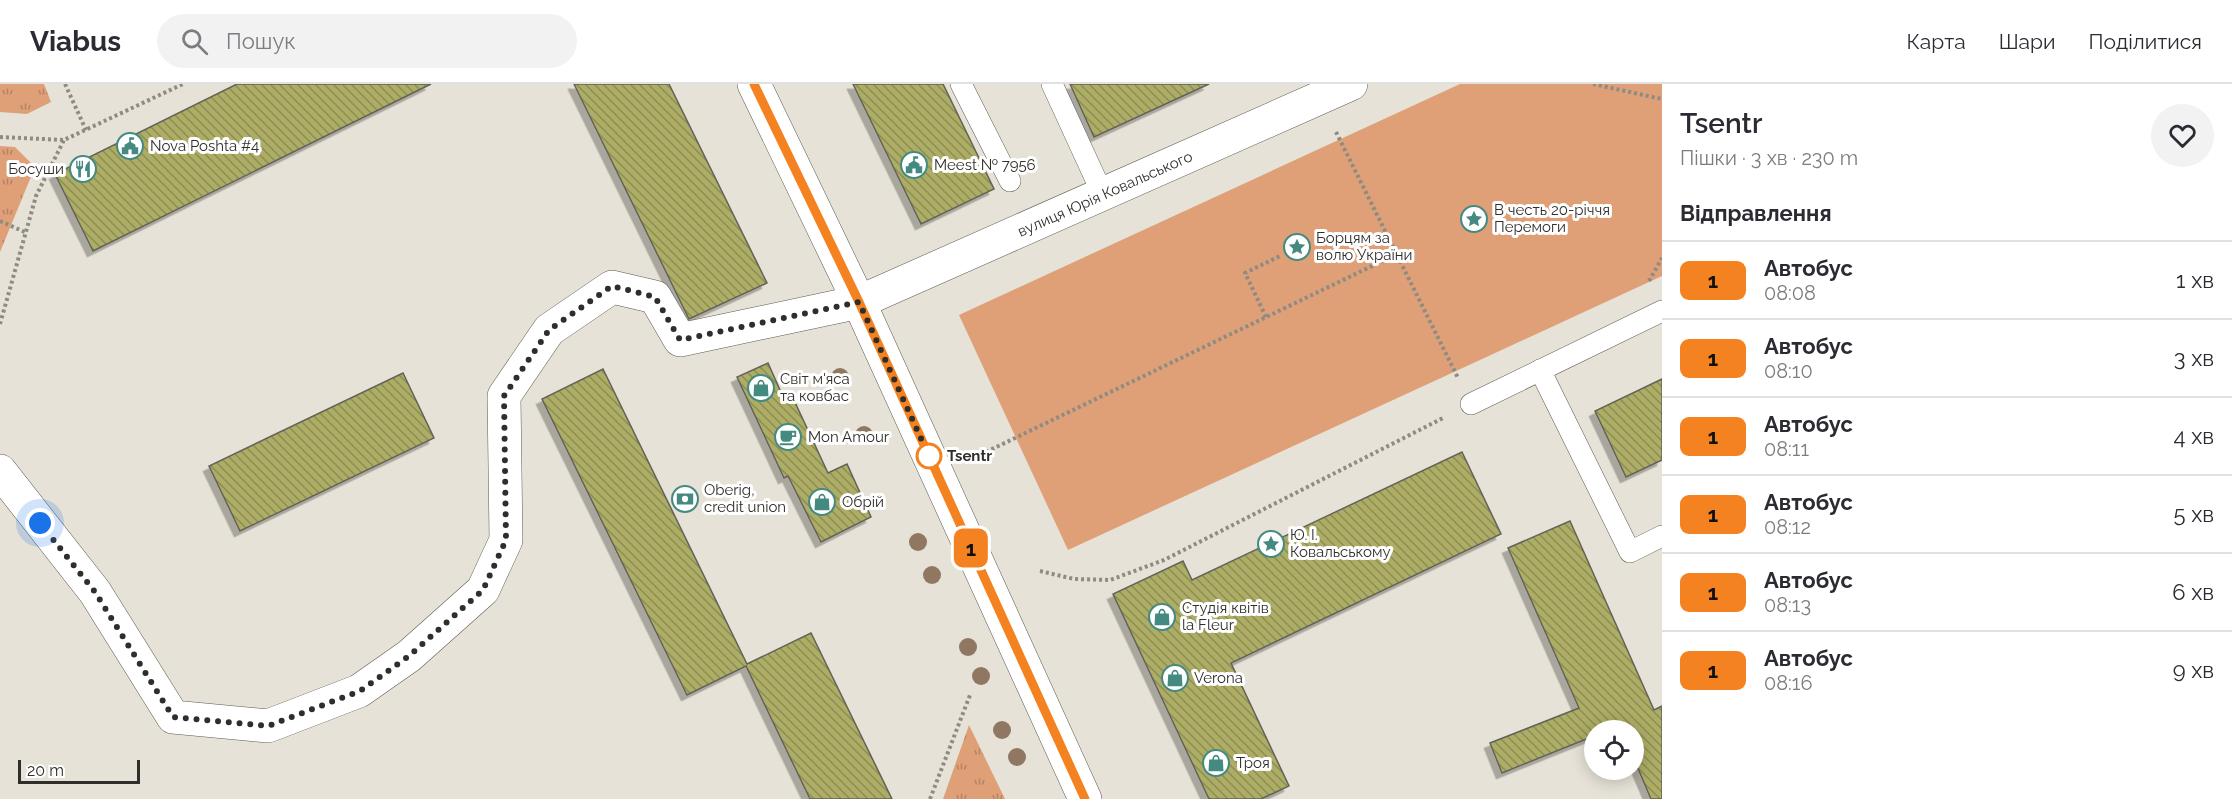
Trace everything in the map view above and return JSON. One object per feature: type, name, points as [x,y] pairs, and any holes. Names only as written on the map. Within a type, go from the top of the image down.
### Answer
[{"type":"street","points":[[754,84],[859,302],[1085,799]]},
{"type":"street","name":"вулиця Юрія Ковальського","points":[[0,471],[95,592],[173,717],[268,726],[360,691],[409,656],[483,590],[506,540],[504,396],[549,330],[612,286],[655,297],[680,340],[859,302],[1351,84]]},
{"type":"lane","points":[[961,84],[1010,181]]},
{"type":"lane","points":[[1052,84],[1103,195]]},
{"type":"lane","points":[[1471,404],[1662,312]]},
{"type":"lane","points":[[1540,370],[1630,552],[1662,536]]},
{"type":"path","points":[[65,84],[86,130]]},
{"type":"path","points":[[0,137],[64,140],[183,84]]},
{"type":"path","points":[[1593,84],[1662,99]]},
{"type":"path","points":[[1040,571],[1074,579],[1110,580],[1164,560],[1471,404],[1335,131]]},
{"type":"path","points":[[0,324],[36,196],[64,140]]},
{"type":"path","points":[[0,221],[27,233]]},
{"type":"path","points":[[986,452],[1397,254]]},
{"type":"path","points":[[1266,317],[1245,273],[1280,256]]},
{"type":"path","points":[[930,799],[970,695]]},
{"type":"green space","points":[[0,84],[44,84],[51,102],[27,114],[0,112]]},
{"type":"green space","points":[[1460,84],[1662,84],[1662,276],[1068,550],[959,315]]},
{"type":"green space","points":[[0,146],[15,147],[35,167],[0,252]]},
{"type":"green space","points":[[969,725],[1005,799],[943,799]]},
{"type":"building","points":[[237,84],[431,84],[93,251],[55,174]]},
{"type":"building","points":[[574,84],[669,84],[767,283],[689,319]]},
{"type":"building","points":[[853,84],[943,84],[994,189],[921,224]]},
{"type":"building","points":[[1070,84],[1209,84],[1094,137]]},
{"type":"building","points":[[768,363],[784,399],[792,396],[828,473],[847,464],[871,517],[821,542],[788,476],[784,478],[737,377]]},
{"type":"building","points":[[603,369],[747,664],[811,633],[892,799],[810,799],[746,666],[687,695],[542,399]]},
{"type":"building","points":[[403,373],[434,438],[240,531],[209,466]]},
{"type":"building","points":[[1662,379],[1662,460],[1626,477],[1595,411]]},
{"type":"building","points":[[1462,452],[1501,534],[1231,663],[1289,786],[1261,799],[1209,799],[1113,594],[1183,561],[1192,580]]},
{"type":"building","points":[[1570,521],[1654,710],[1662,706],[1662,799],[1651,799],[1643,780],[1644,720],[1584,720],[1584,740],[1502,773],[1490,743],[1579,708],[1508,548]]},
{"type":"bus line","name":"1","points":[[754,84],[859,302],[1085,799]]},
{"type":"place","name":"Nova Poshta #4","points":[[130,146]]},
{"type":"place","name":"Meest № 7956","points":[[914,165]]},
{"type":"place","name":"Босуши","points":[[83,169]]},
{"type":"place","name":"В честь 20-річчя Перемоги","points":[[1474,219]]},
{"type":"place","name":"Борцям за волю України","points":[[1297,247]]},
{"type":"place","name":"Світ м'яса та ковбас","points":[[761,388]]},
{"type":"place","name":"Mon Amour","points":[[788,437]]},
{"type":"place","name":"Tsentr","points":[[929,456]]},
{"type":"place","name":"Oberig, credit union","points":[[685,499]]},
{"type":"place","name":"Обрій","points":[[822,502]]},
{"type":"place","name":"Ю. І. Ковальському","points":[[1271,544]]},
{"type":"place","name":"Студія квітів la Fleur","points":[[1162,617]]},
{"type":"place","name":"Verona","points":[[1175,678]]},
{"type":"place","name":"Троя","points":[[1216,763]]},
{"type":"route","points":[[40,523],[95,592],[173,717],[268,726],[360,691],[409,656],[483,590],[506,540],[504,396],[549,330],[612,286],[655,297],[680,340],[859,302],[929,456]]}]
